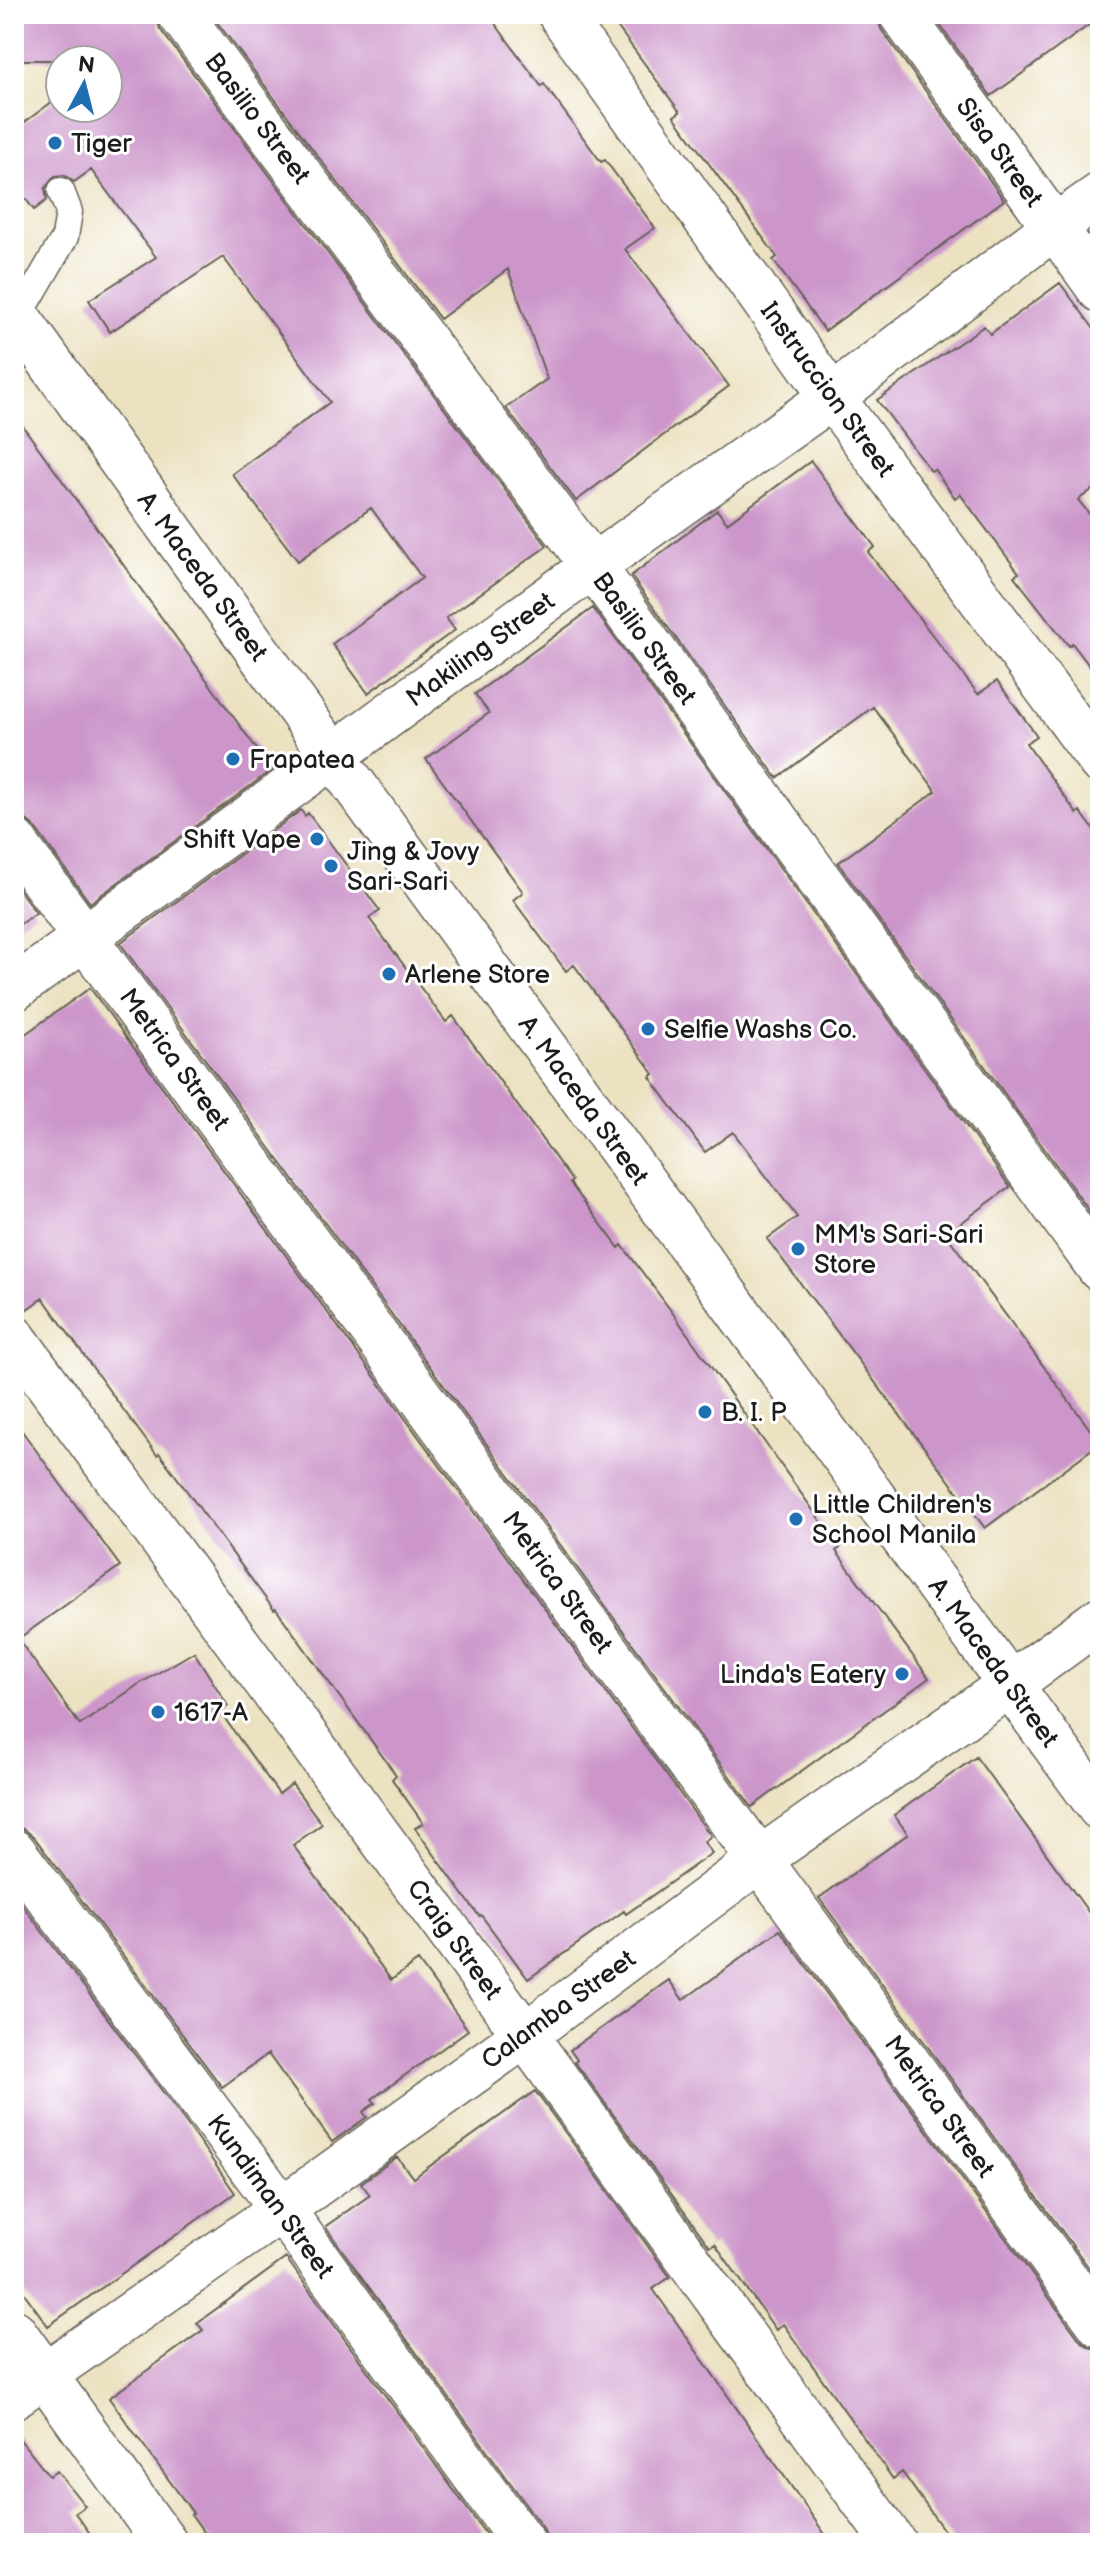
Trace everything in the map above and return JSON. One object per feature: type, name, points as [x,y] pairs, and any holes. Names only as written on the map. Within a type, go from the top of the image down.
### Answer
[{"type":"street","name":"Basilio Street","points":[[180,14],[593,566],[1100,1269]]},
{"type":"street","name":"Instruccion Street","points":[[560,14],[832,397],[1100,761]]},
{"type":"street","name":"Sisa Street","points":[[901,14],[1100,290]]},
{"type":"street","name":"Makiling Street","points":[[14,989],[593,566],[832,397],[1100,195]]},
{"type":"street","name":"A. Maceda Street","points":[[16,315],[333,756],[1100,1808]]},
{"type":"street","name":"Metrica Street","points":[[14,841],[1100,2325]]},
{"type":"street","name":"Craig Street","points":[[14,1338],[894,2543]]},
{"type":"street","name":"Calamba Street","points":[[29,2384],[282,2209],[525,2035],[760,1859],[1100,1619]]},
{"type":"street","name":"Kundiman Street","points":[[14,1852],[282,2209],[523,2543]]},
{"type":"street","points":[[14,2332],[29,2384],[165,2543]]},
{"type":"lane","points":[[16,315],[65,237],[69,212],[61,191]]},
{"type":"building","points":[[14,14],[156,14],[160,29],[547,546],[446,618],[455,630],[368,693],[332,644],[422,578],[371,508],[298,561],[232,474],[330,402],[223,257],[110,332],[89,300],[156,257],[91,170],[74,182],[64,175],[55,176],[45,188],[47,200],[34,210],[14,183],[14,130],[44,108],[44,124],[124,124],[124,44],[44,44],[44,60],[14,60]]},
{"type":"building","points":[[211,14],[488,14],[541,86],[544,84],[601,162],[605,160],[655,228],[625,249],[729,386],[576,501],[506,408],[547,379],[508,269],[440,319]]},
{"type":"building","points":[[608,14],[876,14],[881,29],[1004,200],[825,331],[773,260],[777,257],[674,116],[680,112]]},
{"type":"building","points":[[932,14],[1100,14],[1100,17],[991,96]]},
{"type":"building","points":[[1060,283],[1100,337],[1100,484],[1078,500],[1100,527],[1100,680],[1014,576],[1019,573],[960,494],[955,498],[934,469],[931,471],[877,400],[984,326],[990,334]]},
{"type":"building","points":[[14,414],[272,770],[90,903],[34,826],[14,816]]},
{"type":"building","points":[[811,461],[875,547],[868,552],[978,694],[997,681],[1037,736],[1026,743],[1077,814],[1080,811],[1100,838],[1100,1226],[838,863],[936,791],[873,707],[777,778],[631,576],[717,510],[727,523]]},
{"type":"building","points":[[593,608],[1010,1187],[946,1234],[1100,1443],[985,1528],[767,1239],[797,1217],[733,1132],[705,1152],[650,1077],[654,1074],[574,965],[566,971],[513,900],[523,892],[426,759],[489,713],[475,694]]},
{"type":"building","points":[[301,810],[305,816],[308,813],[380,911],[369,918],[446,1022],[453,1016],[572,1181],[570,1183],[669,1308],[840,1548],[836,1551],[929,1678],[752,1807],[120,943]]},
{"type":"building","points":[[14,883],[36,913],[14,928]]},
{"type":"building","points":[[90,988],[711,1836],[704,1842],[712,1853],[528,1979],[415,1828],[423,1823],[392,1779],[396,1775],[43,1298],[20,1314],[14,1313],[14,1042]]},
{"type":"building","points":[[14,1420],[120,1566],[18,1639],[80,1725],[139,1684],[194,1652],[228,1706],[220,1712],[279,1794],[292,1784],[322,1824],[293,1845],[391,1980],[418,1961],[468,2030],[372,2099],[375,2103],[363,2112],[367,2117],[332,2142],[268,2054],[222,2087],[34,1837],[24,1829],[14,1828]]},
{"type":"building","points":[[976,1757],[1100,1928],[1100,2283],[819,1898],[908,1834],[894,1815]]},
{"type":"building","points":[[14,1894],[187,2124],[235,2193],[48,2326],[14,2279]]},
{"type":"building","points":[[780,1930],[1080,2340],[1100,2350],[1100,2543],[953,2543],[902,2472],[893,2479],[783,2324],[776,2330],[715,2244],[710,2247],[575,2062],[577,2060],[570,2050],[669,1980],[683,2000]]},
{"type":"building","points":[[535,2091],[670,2277],[653,2289],[831,2543],[548,2543],[543,2528],[327,2229],[326,2226],[370,2195],[361,2183],[397,2157],[413,2178]]},
{"type":"building","points":[[286,2258],[492,2543],[212,2543],[191,2514],[109,2398],[203,2330],[197,2323]]},
{"type":"building","points":[[14,2432],[49,2476],[57,2471],[85,2506],[75,2513],[97,2543],[14,2543]]},
{"type":"place","name":"Tiger","points":[[55,143]]},
{"type":"place","name":"Frapatea","points":[[233,759]]},
{"type":"place","name":"Shift Vape","points":[[317,839]]},
{"type":"place","name":"Jing & Jovy Sari-Sari","points":[[331,866]]},
{"type":"place","name":"Arlene Store","points":[[389,974]]},
{"type":"place","name":"Selfie Washs Co.","points":[[648,1029]]},
{"type":"place","name":"MM's Sari-Sari Store","points":[[798,1249]]},
{"type":"place","name":"B. I. P","points":[[705,1412]]},
{"type":"place","name":"Little Children's School Manila","points":[[796,1519]]},
{"type":"place","name":"Linda's Eatery","points":[[902,1674]]},
{"type":"place","name":"1617-A","points":[[158,1712]]}]
